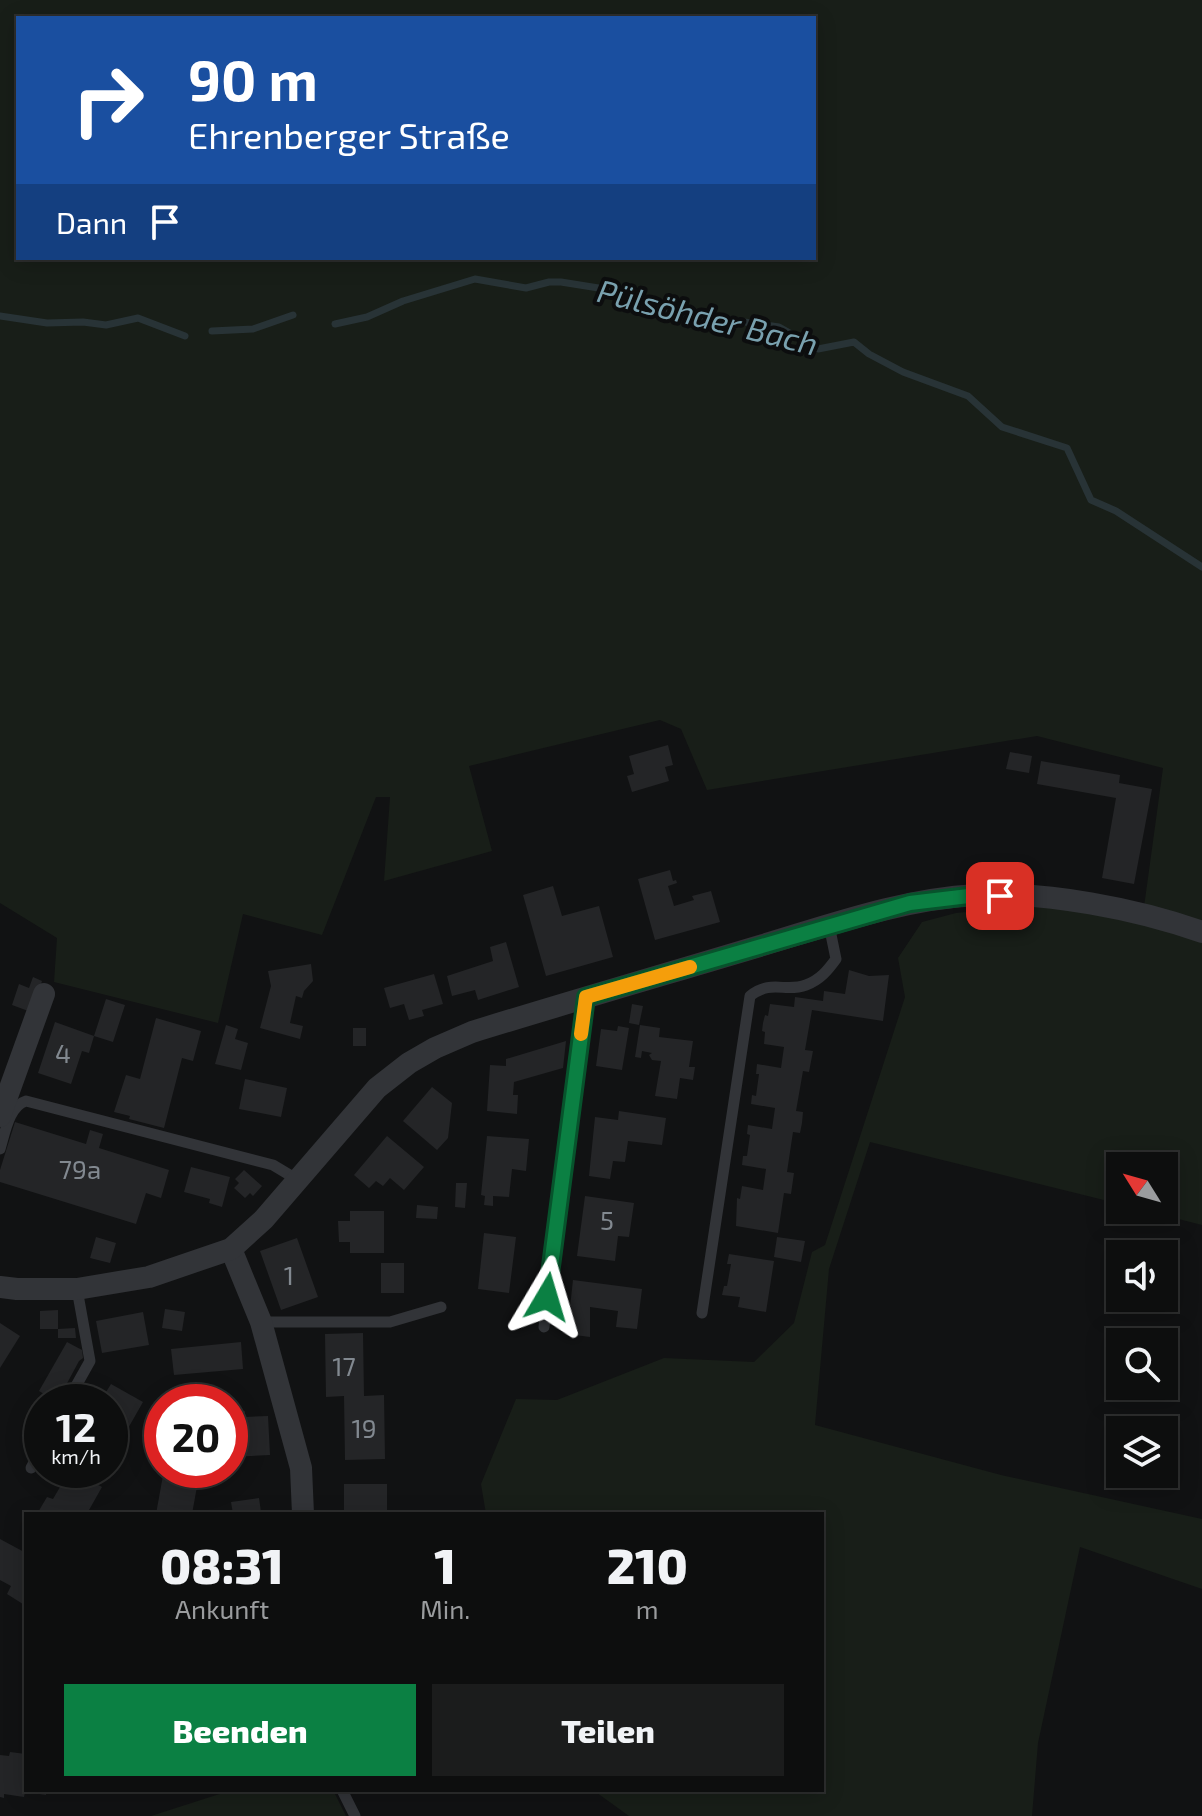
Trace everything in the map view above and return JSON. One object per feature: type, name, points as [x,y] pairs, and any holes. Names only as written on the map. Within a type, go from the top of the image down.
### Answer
[{"type":"street","points":[[0,1287],[77,1289],[149,1277],[231,1249],[264,1219],[377,1088],[409,1063],[435,1048],[472,1032],[829,925],[910,903],[977,895],[1047,898],[1106,907],[1166,919],[1202,932]]},
{"type":"street","points":[[0,1116],[44,994]]},
{"type":"street","points":[[231,1249],[261,1322],[301,1468],[303,1512]]},
{"type":"lane","points":[[702,1313],[750,996],[762,987],[805,986],[823,975],[836,959],[829,925]]},
{"type":"lane","points":[[544,1327],[586,997]]},
{"type":"lane","points":[[0,1149],[14,1109],[26,1101],[273,1165],[298,1181]]},
{"type":"lane","points":[[77,1289],[90,1361],[77,1384]]},
{"type":"lane","points":[[261,1322],[390,1322],[441,1307]]},
{"type":"lane","points":[[343,1792],[355,1816]]},
{"type":"shaded area","points":[[0,0],[1202,0],[1202,928],[1144,907],[1163,768],[1037,736],[707,790],[681,729],[660,720],[469,766],[492,851],[384,881],[390,797],[376,797],[322,935],[243,914],[218,1023],[54,982],[57,938],[0,903]]},
{"type":"shaded area","points":[[1046,904],[1202,939],[1202,1225],[1178,1219],[1178,1152],[1106,1152],[1106,1201],[870,1142],[829,1269],[815,1425],[1001,1475],[1202,1519],[1202,1589],[1080,1547],[1038,1743],[1032,1816],[629,1816],[596,1792],[824,1792],[824,1512],[486,1512],[481,1484],[516,1399],[557,1400],[664,1358],[754,1362],[794,1323],[812,1252],[825,1245],[905,997],[898,958],[922,922],[956,913]]},
{"type":"shaded area","points":[[226,1792],[334,1792],[346,1816],[151,1816]]},
{"type":"building","points":[[668,745],[673,765],[665,767],[669,781],[632,792],[627,776],[634,774],[629,756]]},
{"type":"building","points":[[1010,752],[1032,756],[1029,773],[1006,769]]},
{"type":"building","points":[[1041,761],[1120,775],[1119,783],[1152,789],[1134,884],[1102,878],[1116,798],[1037,784]]},
{"type":"building","points":[[670,870],[673,881],[677,883],[668,886],[674,906],[694,900],[692,896],[711,891],[720,922],[655,940],[638,879]]},
{"type":"building","points":[[553,886],[562,916],[599,906],[613,957],[546,976],[523,895]]},
{"type":"building","points":[[506,942],[519,987],[478,1000],[475,990],[452,996],[447,976],[493,961],[490,947]]},
{"type":"building","points":[[311,964],[313,981],[302,998],[296,996],[290,1023],[303,1026],[300,1039],[260,1028],[271,986],[268,971]]},
{"type":"building","points":[[849,970],[869,976],[889,975],[883,1021],[812,1010],[805,1050],[813,1051],[809,1072],[803,1071],[796,1111],[803,1112],[802,1123],[800,1133],[793,1132],[787,1172],[794,1173],[791,1194],[784,1193],[778,1233],[736,1226],[737,1198],[740,1199],[742,1186],[763,1190],[766,1169],[742,1165],[743,1156],[747,1156],[748,1125],[772,1129],[775,1108],[751,1104],[752,1095],[756,1096],[757,1064],[781,1068],[784,1047],[764,1044],[765,1032],[762,1031],[765,1015],[768,1016],[770,1004],[794,1007],[795,997],[823,1001],[824,991],[845,994]]},
{"type":"building","points":[[434,974],[443,1004],[422,1010],[424,1016],[409,1020],[404,1004],[390,1008],[384,988]]},
{"type":"building","points":[[33,977],[42,981],[31,1012],[12,1005],[19,984],[29,988]]},
{"type":"building","points":[[106,999],[125,1005],[113,1042],[94,1036]]},
{"type":"building","points":[[632,1004],[643,1006],[639,1025],[629,1023]]},
{"type":"building","points":[[156,1018],[201,1031],[193,1061],[182,1058],[164,1128],[114,1112],[126,1075],[140,1079]]},
{"type":"building","points":[[55,1022],[94,1036],[89,1053],[82,1051],[71,1084],[38,1073]]},
{"type":"building","points":[[226,1025],[238,1029],[235,1039],[248,1043],[241,1070],[215,1064]]},
{"type":"building","points":[[640,1025],[660,1028],[659,1037],[693,1041],[689,1067],[695,1067],[693,1080],[680,1078],[677,1099],[655,1096],[661,1061],[652,1060],[649,1055],[652,1053],[642,1051],[641,1058],[635,1057]]},
{"type":"building","points":[[618,1026],[629,1028],[622,1070],[596,1066],[601,1029],[617,1031]]},
{"type":"building","points":[[353,1028],[366,1028],[366,1046],[353,1046]]},
{"type":"building","points":[[566,1041],[563,1068],[514,1082],[513,1095],[518,1095],[517,1114],[487,1111],[490,1065],[506,1066],[506,1059]]},
{"type":"building","points":[[245,1079],[287,1088],[281,1117],[239,1109]]},
{"type":"building","points":[[432,1087],[452,1103],[448,1138],[437,1150],[403,1121]]},
{"type":"building","points":[[619,1111],[666,1118],[662,1145],[628,1141],[625,1162],[613,1161],[610,1179],[589,1176],[595,1117],[618,1120]]},
{"type":"building","points":[[15,1122],[86,1144],[90,1130],[103,1134],[99,1148],[169,1170],[161,1198],[146,1193],[136,1224],[0,1182],[0,1170]]},
{"type":"building","points":[[387,1136],[424,1167],[404,1190],[390,1178],[383,1186],[376,1181],[369,1188],[354,1175]]},
{"type":"building","points":[[487,1136],[529,1139],[526,1171],[512,1169],[509,1197],[493,1196],[493,1206],[484,1205],[485,1196],[481,1195]]},
{"type":"building","points":[[191,1167],[230,1177],[222,1207],[209,1203],[210,1199],[184,1192]]},
{"type":"building","points":[[244,1170],[262,1186],[253,1196],[250,1193],[245,1198],[234,1188],[239,1183],[235,1179]]},
{"type":"building","points":[[456,1183],[467,1183],[465,1208],[455,1207]]},
{"type":"building","points":[[585,1196],[634,1203],[629,1237],[618,1236],[615,1261],[577,1256]]},
{"type":"building","points":[[417,1205],[438,1207],[437,1219],[416,1218]]},
{"type":"building","points":[[350,1211],[384,1211],[384,1253],[350,1253],[350,1242],[339,1242],[338,1221],[350,1221]]},
{"type":"building","points":[[484,1233],[516,1237],[509,1293],[478,1289]]},
{"type":"building","points":[[96,1237],[116,1243],[110,1263],[90,1258]]},
{"type":"building","points":[[777,1237],[805,1241],[801,1262],[774,1257]]},
{"type":"building","points":[[297,1238],[318,1297],[281,1310],[260,1251]]},
{"type":"building","points":[[729,1254],[774,1261],[766,1312],[738,1307],[740,1297],[722,1295],[731,1264],[727,1264]]},
{"type":"building","points":[[381,1263],[404,1263],[404,1293],[381,1293]]},
{"type":"building","points":[[573,1280],[642,1289],[637,1329],[616,1327],[618,1311],[590,1307],[590,1337],[567,1334]]},
{"type":"building","points":[[165,1309],[185,1312],[182,1331],[162,1328]]},
{"type":"building","points":[[58,1310],[58,1329],[40,1329],[40,1311]]},
{"type":"building","points":[[143,1312],[149,1345],[102,1353],[96,1321]]},
{"type":"building","points":[[0,1323],[20,1336],[0,1368]]},
{"type":"building","points":[[75,1328],[76,1338],[58,1338],[58,1329]]},
{"type":"building","points":[[363,1333],[364,1396],[384,1395],[385,1459],[345,1460],[344,1396],[326,1397],[325,1334]]},
{"type":"building","points":[[67,1342],[82,1350],[83,1358],[67,1384],[43,1384]]},
{"type":"building","points":[[241,1342],[243,1369],[174,1375],[171,1349]]},
{"type":"building","points":[[128,1394],[143,1402],[128,1428]]},
{"type":"building","points":[[268,1416],[270,1455],[248,1456],[248,1417]]},
{"type":"building","points":[[344,1484],[387,1484],[387,1512],[344,1512]]},
{"type":"building","points":[[59,1488],[101,1488],[89,1510],[92,1512],[38,1512],[47,1497],[53,1499]]},
{"type":"building","points":[[161,1488],[197,1488],[192,1512],[156,1512]]},
{"type":"building","points":[[259,1498],[261,1512],[233,1512],[231,1502]]},
{"type":"building","points":[[0,1539],[24,1552],[24,1605],[7,1594],[11,1586],[0,1580]]},
{"type":"building","points":[[10,1752],[24,1754],[24,1797],[4,1794],[4,1798],[0,1797],[0,1755],[9,1756]]},
{"type":"waterway","name":"Pülsöhder Bach","points":[[335,324],[367,317],[403,301],[475,279],[526,288],[561,282],[611,290],[675,312],[779,327],[818,349],[854,342],[869,354],[903,372],[968,396],[1002,427],[1067,448],[1091,500],[1116,511],[1202,567]]},
{"type":"waterway","name":"Pülsöhder Bach","points":[[212,331],[253,329],[293,315]]},
{"type":"waterway","name":"Pülsöhder Bach","points":[[0,316],[47,323],[106,325],[138,318],[185,336]]},
{"type":"slow traffic","points":[[581,1034],[586,997],[690,967]]},
{"type":"route","points":[[547,1297],[586,997],[910,903],[977,895],[1000,896]]}]
